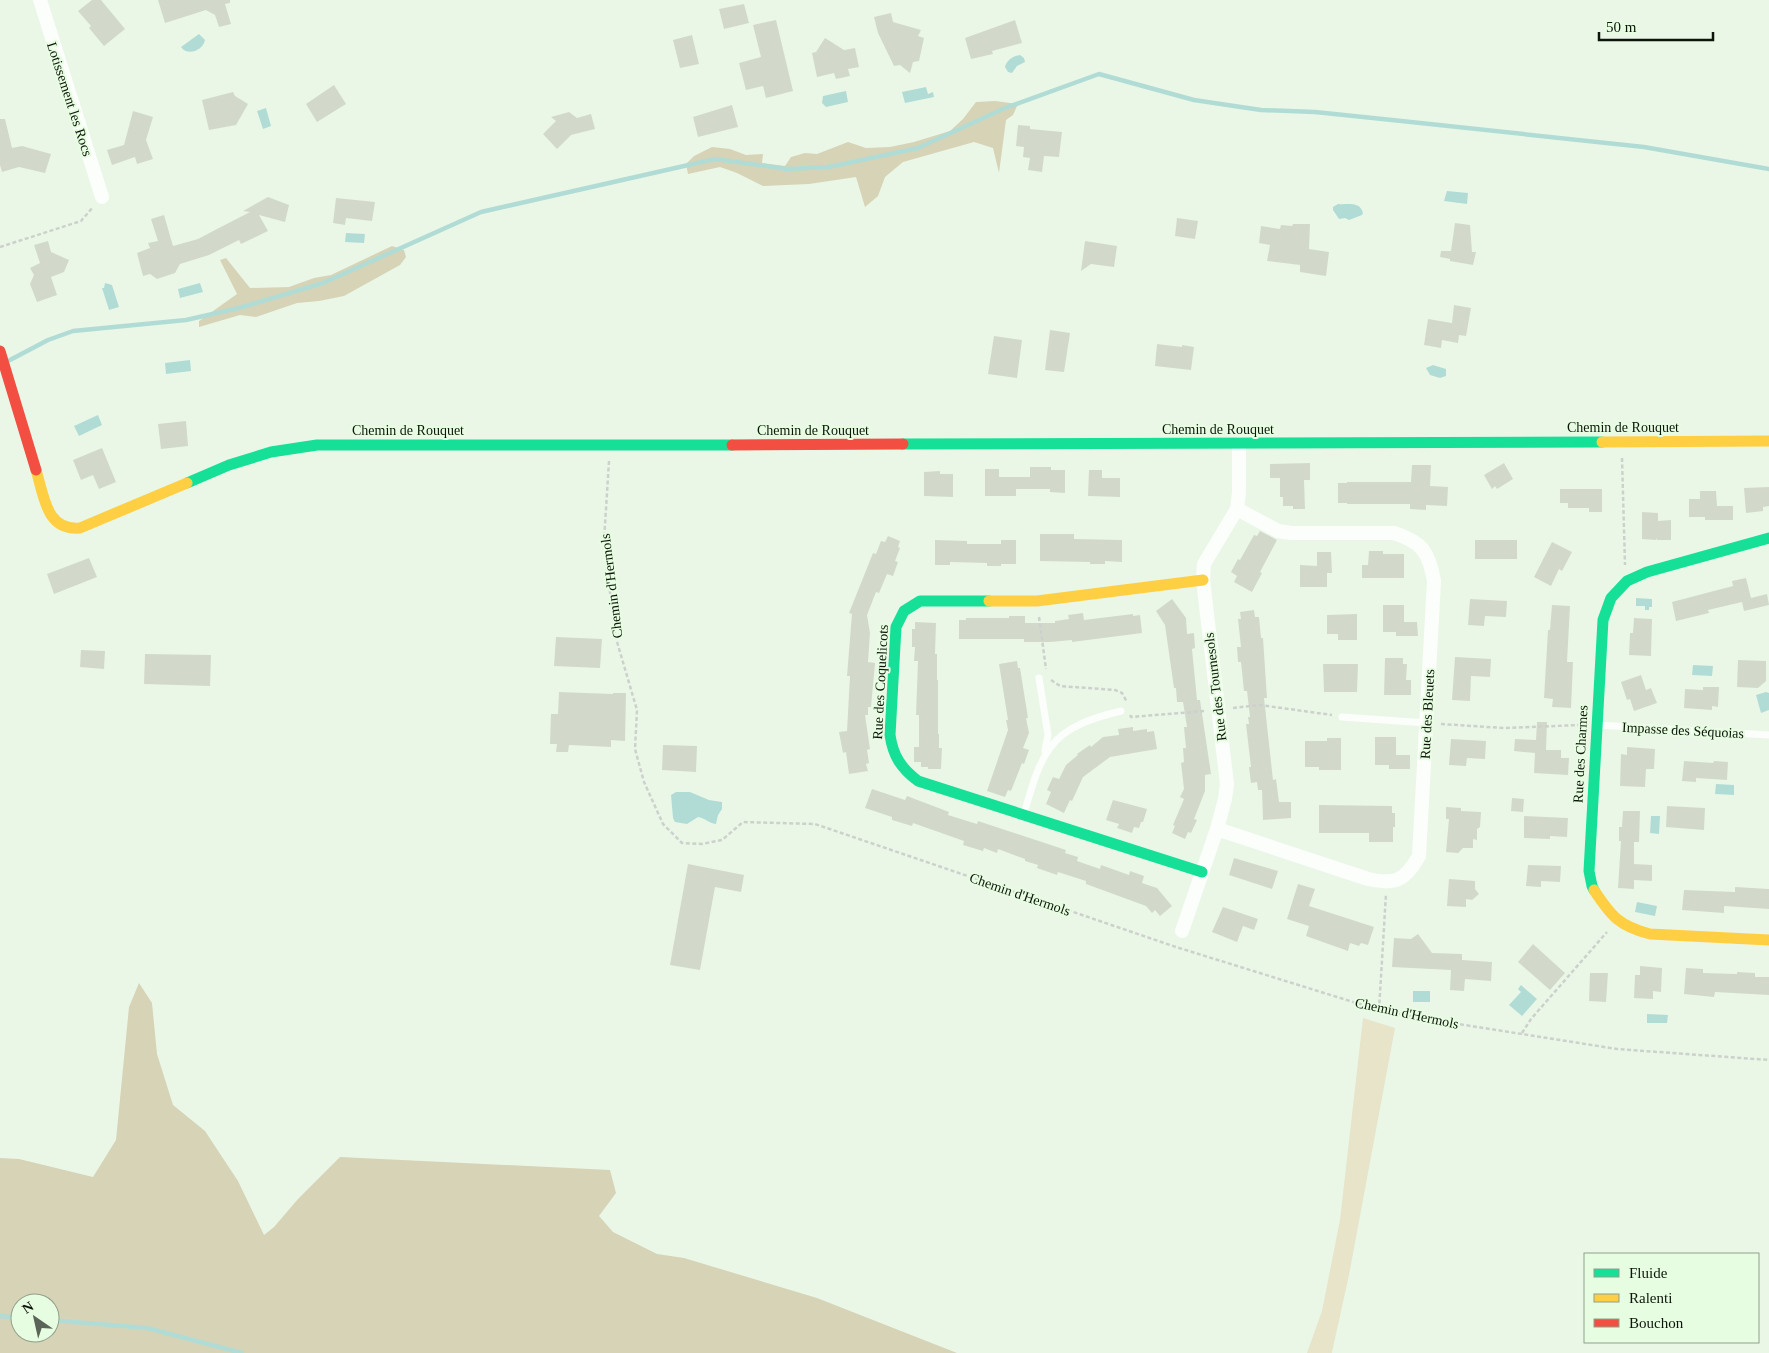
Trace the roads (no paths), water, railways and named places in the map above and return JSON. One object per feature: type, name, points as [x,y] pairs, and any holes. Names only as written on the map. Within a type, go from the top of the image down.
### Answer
[{"type":"street","name":"Lotissement les Rocs","points":[[40,0],[102,197]]},
{"type":"street","name":"Chemin de Rouquet","points":[[0,351],[46,507],[53,519],[61,527],[69,530],[80,528],[229,465],[271,452],[316,445],[610,446],[1769,441]]},
{"type":"street","name":"Rue des Tournesols","points":[[1182,931],[1217,829],[1227,784],[1203,580],[1204,564],[1237,509],[1239,494],[1239,444]]},
{"type":"street","name":"Rue des Bleuets","points":[[1217,829],[1368,879],[1386,883],[1397,880],[1412,870],[1419,856],[1434,581],[1431,562],[1422,548],[1408,538],[1394,533],[1291,533],[1278,531],[1237,509]]},
{"type":"street","name":"Rue des Charmes","points":[[1769,538],[1647,572],[1627,581],[1611,598],[1603,620],[1589,871],[1592,886],[1605,906],[1618,920],[1631,929],[1650,934],[1769,940]]},
{"type":"street","name":"Rue des Coquelicots","points":[[1202,872],[918,781],[903,770],[896,760],[891,748],[890,735],[896,627],[900,614],[910,605],[920,601],[1037,601],[1203,580]]},
{"type":"lane","points":[[1024,814],[1046,747],[1048,735],[1039,678]]},
{"type":"lane","points":[[1040,766],[1050,748],[1062,736],[1081,724],[1103,715],[1121,711]]},
{"type":"lane","points":[[1342,717],[1427,723]]},
{"type":"lane","name":"Impasse des Séquoias","points":[[1597,725],[1769,735]]},
{"type":"water","points":[[199,34],[205,40],[201,47],[195,51],[187,52],[181,47]]},
{"type":"water","points":[[1020,55],[1024,58],[1025,62],[1017,66],[1012,73],[1008,72],[1005,67],[1007,62],[1013,57]]},
{"type":"water","points":[[926,87],[928,94],[933,92],[934,97],[905,103],[902,92]]},
{"type":"water","points":[[846,91],[848,102],[826,107],[822,103],[823,96]]},
{"type":"water","points":[[266,108],[271,126],[263,129],[257,111]]},
{"type":"water","points":[[1447,191],[1468,193],[1467,204],[1444,201]]},
{"type":"water","points":[[1338,204],[1356,205],[1363,213],[1349,220],[1345,218],[1339,219],[1333,210],[1333,207]]},
{"type":"water","points":[[346,233],[365,234],[364,243],[345,242]]},
{"type":"water","points":[[105,283],[112,285],[119,307],[109,310],[102,288],[104,288]]},
{"type":"water","points":[[200,283],[203,292],[180,298],[178,289]]},
{"type":"water","points":[[190,360],[191,371],[166,374],[165,363]]},
{"type":"water","points":[[1433,365],[1446,369],[1446,376],[1440,378],[1430,375],[1426,368]]},
{"type":"water","points":[[98,415],[102,425],[79,436],[74,426]]},
{"type":"water","points":[[1636,598],[1652,599],[1652,607],[1649,607],[1649,610],[1645,610],[1645,606],[1636,606]]},
{"type":"water","points":[[1693,665],[1713,666],[1712,676],[1692,675]]},
{"type":"water","points":[[1769,693],[1769,710],[1761,713],[1756,695]]},
{"type":"water","points":[[1716,784],[1734,785],[1734,795],[1715,794]]},
{"type":"water","points":[[676,792],[690,792],[709,800],[722,802],[722,809],[716,824],[698,817],[687,824],[675,822],[671,795]]},
{"type":"water","points":[[1651,816],[1660,816],[1659,834],[1650,833]]},
{"type":"water","points":[[1637,902],[1657,906],[1655,916],[1635,912]]},
{"type":"water","points":[[1521,985],[1537,999],[1522,1016],[1509,1005],[1521,992],[1518,989]]},
{"type":"water","points":[[1413,991],[1430,991],[1430,1002],[1413,1002]]},
{"type":"water","points":[[1647,1014],[1668,1015],[1667,1023],[1647,1023]]},
{"type":"waterway","points":[[10,360],[48,340],[73,331],[186,320],[239,308],[323,283],[481,212],[715,159],[787,169],[829,167],[918,148],[1005,108],[1099,74],[1194,100],[1261,110],[1315,112],[1644,147],[1769,169]]},
{"type":"waterway","points":[[0,1316],[10,1317]]},
{"type":"waterway","points":[[60,1321],[147,1328],[242,1353]]}]
